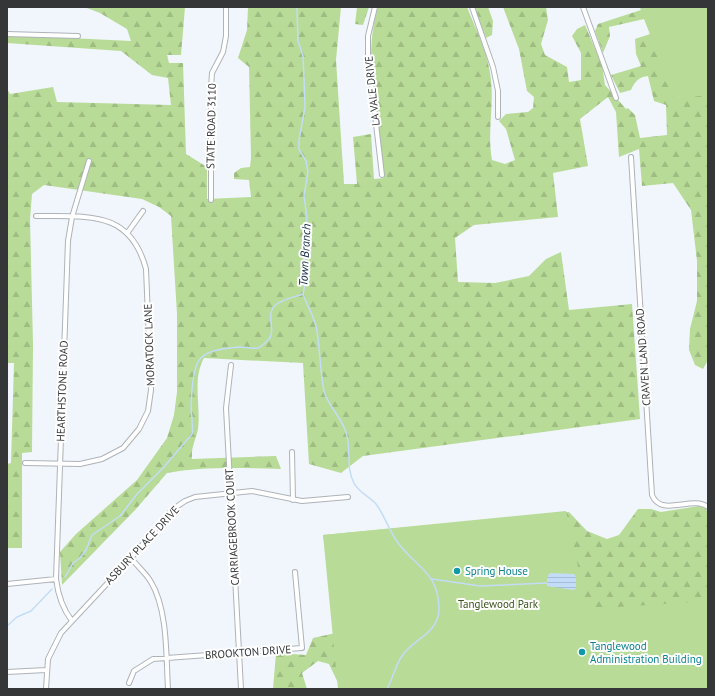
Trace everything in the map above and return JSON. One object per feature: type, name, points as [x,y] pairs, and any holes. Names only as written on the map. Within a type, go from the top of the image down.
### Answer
[{"type":"street","name":"STATE ROAD 3110","points":[[211,200],[212,73],[222,52],[226,36],[226,7]]},
{"type":"street","name":"LA VALE DRIVE","points":[[375,7],[368,36],[368,56],[382,175]]},
{"type":"street","points":[[472,7],[493,67],[498,91],[498,117]]},
{"type":"street","points":[[583,7],[616,98]]},
{"type":"street","points":[[7,34],[78,36]]},
{"type":"street","name":"CRAVEN LAND ROAD","points":[[631,157],[652,495],[655,501],[663,506],[698,503],[708,506]]},
{"type":"street","name":"HEARTHSTONE ROAD","points":[[72,621],[64,611],[58,593],[56,579],[68,241],[72,216],[89,161]]},
{"type":"street","points":[[128,232],[143,211]]},
{"type":"street","name":"MORATOCK LANE","points":[[25,463],[80,464],[102,459],[123,448],[139,429],[148,410],[151,390],[146,269],[141,252],[128,232],[104,219],[72,216],[36,216]]},
{"type":"street","name":"CARRIAGEBROOK COURT","points":[[231,365],[226,408],[241,689]]},
{"type":"street","points":[[292,452],[293,500]]},
{"type":"street","name":"ASBURY PLACE DRIVE","points":[[46,689],[46,670],[48,659],[61,633],[131,558],[172,510],[185,501],[195,496],[230,492],[262,492],[293,500],[348,497]]},
{"type":"street","points":[[131,558],[151,582],[160,603],[168,689]]},
{"type":"street","name":"BROOKTON DRIVE","points":[[129,682],[131,675],[140,666],[153,659],[302,648],[295,572]]},
{"type":"street","points":[[7,584],[56,579]]},
{"type":"street","points":[[7,672],[46,670]]},
{"type":"green space","points":[[84,7],[185,7],[181,55],[167,55],[169,63],[183,63],[186,154],[207,167],[207,199],[251,197],[249,180],[234,179],[234,173],[241,168],[250,167],[251,158],[249,67],[238,58],[247,30],[248,7],[341,7],[336,60],[344,184],[357,184],[353,137],[371,134],[374,179],[384,178],[375,114],[371,70],[373,27],[378,7],[467,7],[482,43],[490,71],[492,90],[490,140],[492,160],[505,164],[515,160],[506,129],[499,121],[506,114],[528,112],[533,108],[534,97],[527,91],[519,49],[503,7],[546,7],[548,20],[541,44],[545,55],[567,67],[569,82],[581,80],[581,53],[572,36],[577,29],[585,25],[602,65],[605,85],[626,109],[628,108],[635,115],[640,138],[667,135],[666,105],[654,101],[648,76],[642,77],[638,80],[631,90],[620,93],[611,75],[641,66],[636,54],[635,39],[650,34],[644,19],[609,27],[610,36],[603,53],[595,31],[598,24],[641,10],[640,7],[708,7],[708,360],[703,369],[695,365],[689,350],[690,329],[697,301],[697,261],[691,210],[673,183],[642,186],[639,149],[619,157],[616,112],[608,97],[580,119],[588,166],[553,173],[558,217],[474,225],[455,238],[458,282],[495,283],[529,276],[546,259],[561,252],[569,310],[632,304],[640,419],[363,456],[341,473],[309,464],[303,363],[204,358],[198,375],[199,420],[192,459],[276,456],[281,469],[209,468],[167,473],[136,509],[62,585],[60,552],[76,534],[137,480],[167,438],[174,415],[177,392],[177,314],[171,216],[159,207],[142,199],[44,185],[32,194],[30,219],[33,344],[32,452],[22,453],[22,548],[7,548],[7,464],[11,463],[14,363],[7,363],[7,89],[10,94],[53,87],[57,102],[171,105],[168,78],[152,75],[121,51],[7,43],[7,35],[131,41],[127,29],[100,13]]},
{"type":"green space","points":[[357,7],[369,7],[363,25],[355,24]]},
{"type":"green space","points":[[474,7],[488,7],[493,21],[492,35],[486,38]]},
{"type":"green space","points":[[640,7],[708,7],[708,95],[674,99]]},
{"type":"green space","name":"Tanglewood Park","points":[[699,506],[705,507],[708,513],[708,681],[341,689],[329,664],[318,661],[302,673],[307,689],[273,689],[276,653],[306,655],[313,638],[340,632],[323,535],[569,512],[587,531],[607,539],[619,535],[638,509],[651,509],[661,512]]},
{"type":"green space","name":"Tanglewood Park","points":[[566,511],[587,609],[708,601],[708,689],[338,689],[323,535]]},
{"type":"water","points":[[550,573],[574,574],[576,577],[576,589],[573,590],[547,586],[547,577]]},
{"type":"waterway","name":"Town Branch","points":[[297,7],[298,41],[303,56],[305,107],[299,140],[299,149],[306,161],[308,172],[304,196],[307,218],[304,233],[305,284],[303,294],[316,326],[324,391],[345,430],[348,442],[350,472],[354,483],[358,489],[376,504],[398,543],[426,572],[431,579],[438,598],[438,618],[430,631],[412,645],[402,656],[387,689]]},
{"type":"waterway","points":[[65,577],[73,563],[80,558],[86,550],[92,535],[120,516],[137,494],[163,468],[192,434],[192,388],[195,370],[200,359],[208,353],[218,350],[240,347],[261,347],[271,336],[271,313],[273,308],[277,304],[289,298],[303,294]]},
{"type":"waterway","points":[[432,579],[480,586],[547,583]]},
{"type":"waterway","points":[[7,626],[17,617],[31,611],[52,589]]},
{"type":"place","name":"Spring House","points":[[457,571]]},
{"type":"place","name":"Tanglewood Administration Building","points":[[582,652]]}]
